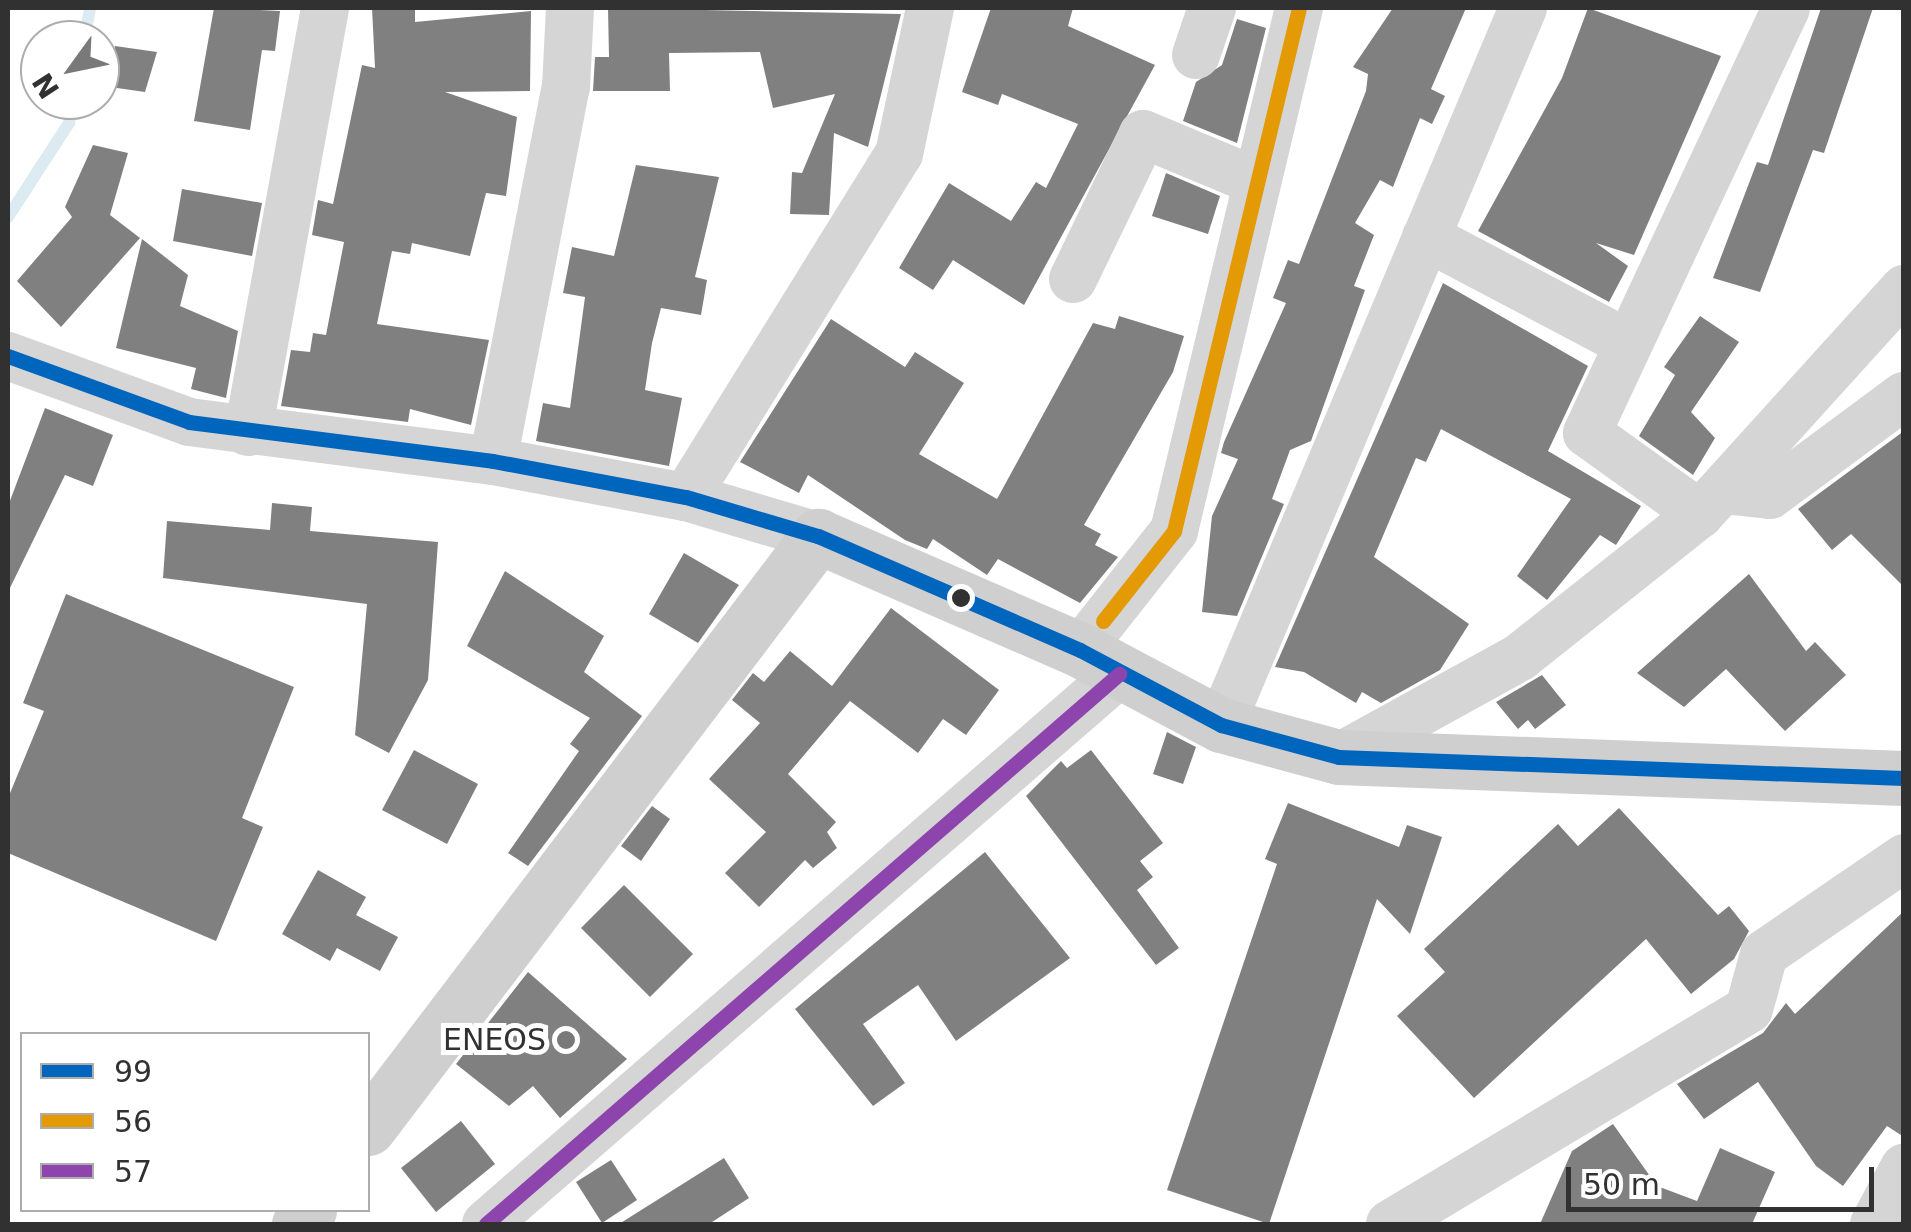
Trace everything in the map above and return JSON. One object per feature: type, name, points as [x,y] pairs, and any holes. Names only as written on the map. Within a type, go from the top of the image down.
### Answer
[{"type":"street","points":[[248,432],[325,8]]},
{"type":"street","points":[[493,461],[566,86],[570,8]]},
{"type":"street","points":[[686,497],[900,154],[930,8]]},
{"type":"street","points":[[1196,56],[1212,8]]},
{"type":"street","points":[[486,1224],[1099,662],[1174,530],[1299,8]]},
{"type":"street","points":[[1221,725],[1523,8]]},
{"type":"street","points":[[1786,8],[1588,433],[1711,502],[1770,495],[1904,396]]},
{"type":"street","points":[[1073,279],[1143,134],[1256,181]]},
{"type":"street","points":[[1426,238],[1629,344]]},
{"type":"street","points":[[1339,757],[1520,657],[1711,502],[1904,289]]},
{"type":"street","points":[[16,371],[189,422],[493,461],[686,497],[818,536],[1099,662],[1221,725],[1339,757],[1904,778]]},
{"type":"street","points":[[370,1125],[818,536]]},
{"type":"street","points":[[1390,1224],[1750,1008],[1764,954],[1904,858]]},
{"type":"street","points":[[1874,1224],[1904,1168]]},
{"type":"building","points":[[214,8],[280,11],[275,51],[262,50],[250,130],[194,121]]},
{"type":"building","points":[[372,8],[415,8],[415,22],[531,11],[530,91],[445,92],[517,117],[506,196],[486,193],[470,256],[412,243],[410,254],[392,251],[377,324],[489,340],[471,425],[410,409],[408,422],[281,406],[291,350],[310,352],[313,333],[326,335],[344,242],[312,235],[318,200],[333,204],[362,65],[375,68]]},
{"type":"building","points":[[608,8],[901,14],[868,147],[834,133],[829,215],[790,214],[792,172],[802,173],[835,94],[773,108],[760,52],[669,53],[670,91],[593,91],[595,57],[609,57]]},
{"type":"building","points":[[991,8],[1073,8],[1068,26],[1155,65],[1024,305],[953,260],[933,290],[899,268],[949,183],[1011,221],[1036,182],[1046,188],[1078,124],[1002,94],[998,105],[962,92]]},
{"type":"building","points":[[1393,8],[1466,8],[1431,89],[1445,96],[1432,124],[1420,118],[1393,187],[1380,180],[1355,223],[1374,235],[1354,286],[1365,290],[1311,441],[1290,450],[1272,499],[1284,504],[1237,616],[1202,612],[1212,516],[1238,459],[1221,453],[1224,442],[1286,303],[1273,298],[1288,260],[1299,264],[1366,91],[1368,74],[1353,67]]},
{"type":"building","points":[[1588,8],[1721,56],[1634,255],[1596,243],[1628,266],[1609,302],[1478,231],[1562,78]]},
{"type":"building","points":[[1821,8],[1873,8],[1824,153],[1813,150],[1760,292],[1713,278],[1757,162],[1768,165]]},
{"type":"building","points":[[1237,19],[1266,28],[1237,143],[1183,121],[1196,82],[1222,65]]},
{"type":"building","points":[[120,47],[157,52],[145,92],[120,88]]},
{"type":"building","points":[[93,145],[128,153],[110,215],[140,238],[61,327],[17,281],[72,217],[65,207]]},
{"type":"building","points":[[636,165],[719,177],[695,277],[707,280],[701,315],[661,308],[652,343],[645,390],[682,398],[669,466],[536,441],[543,403],[570,408],[585,297],[563,293],[572,247],[614,256]]},
{"type":"building","points":[[1166,173],[1220,196],[1208,234],[1152,216]]},
{"type":"building","points":[[182,189],[262,203],[252,256],[173,241]]},
{"type":"building","points":[[142,239],[188,275],[180,306],[238,331],[226,398],[191,389],[196,368],[116,348]]},
{"type":"building","points":[[1443,283],[1588,366],[1548,451],[1641,506],[1616,545],[1600,535],[1547,600],[1517,576],[1571,499],[1441,429],[1426,462],[1416,458],[1374,557],[1469,624],[1440,670],[1381,703],[1362,692],[1356,703],[1304,672],[1275,667]]},
{"type":"building","points":[[1119,316],[1184,336],[1173,372],[1084,525],[1101,534],[1095,545],[1118,557],[1080,603],[998,559],[987,575],[933,539],[927,549],[905,540],[808,475],[799,493],[740,462],[831,319],[905,367],[915,352],[964,383],[919,454],[997,499],[1093,323],[1115,329]]},
{"type":"building","points":[[1700,316],[1739,342],[1691,412],[1715,438],[1693,475],[1639,436],[1675,375],[1664,367]]},
{"type":"building","points":[[45,408],[113,435],[93,486],[65,475],[8,592],[8,506]]},
{"type":"building","points":[[1904,431],[1904,587],[1851,534],[1832,550],[1798,509]]},
{"type":"building","points":[[272,503],[312,507],[310,531],[438,542],[428,680],[389,753],[355,735],[367,604],[163,578],[167,521],[270,530]]},
{"type":"building","points":[[684,553],[739,585],[698,643],[649,614]]},
{"type":"building","points":[[505,571],[604,636],[584,672],[642,716],[528,866],[508,853],[579,751],[570,744],[590,718],[467,646]]},
{"type":"building","points":[[1749,574],[1806,651],[1815,642],[1846,675],[1785,731],[1726,669],[1684,707],[1637,673]]},
{"type":"building","points":[[66,594],[294,687],[242,818],[263,827],[216,941],[8,853],[8,798],[44,711],[23,703]]},
{"type":"building","points":[[891,608],[999,690],[966,735],[943,719],[918,753],[850,701],[788,774],[836,822],[827,832],[837,848],[813,868],[805,860],[759,907],[725,873],[766,832],[709,779],[760,723],[732,700],[753,673],[764,682],[790,651],[832,686]]},
{"type":"building","points":[[1542,675],[1566,705],[1535,729],[1528,720],[1518,729],[1496,702]]},
{"type":"building","points":[[1167,732],[1196,747],[1183,784],[1153,774]]},
{"type":"building","points":[[414,750],[478,784],[447,844],[382,810]]},
{"type":"building","points":[[1091,750],[1163,843],[1140,861],[1153,877],[1137,890],[1179,948],[1156,965],[1026,796],[1061,761],[1067,768]]},
{"type":"building","points":[[1288,803],[1399,847],[1407,825],[1442,837],[1410,934],[1377,899],[1269,1224],[1167,1190],[1277,864],[1265,859]]},
{"type":"building","points":[[652,806],[670,819],[641,861],[621,846]]},
{"type":"building","points":[[1619,808],[1718,915],[1729,906],[1749,931],[1734,959],[1691,994],[1646,939],[1474,1098],[1397,1016],[1445,972],[1424,949],[1558,824],[1578,846]]},
{"type":"building","points":[[985,852],[1070,958],[956,1041],[918,985],[863,1024],[905,1083],[873,1106],[795,1009]]},
{"type":"building","points":[[318,870],[366,897],[356,915],[398,937],[380,971],[337,948],[330,961],[282,934]]},
{"type":"building","points":[[624,885],[693,954],[650,997],[581,928]]},
{"type":"building","points":[[1904,911],[1904,1137],[1887,1126],[1843,1186],[1816,1166],[1758,1082],[1704,1119],[1677,1084],[1763,1033],[1786,1003],[1795,1014]]},
{"type":"building","name":"ENEOS","points":[[528,972],[627,1059],[560,1118],[533,1086],[509,1106],[456,1064]]},
{"type":"building","points":[[461,1121],[495,1164],[436,1212],[401,1168]]},
{"type":"building","points":[[1613,1124],[1657,1186],[1697,1201],[1720,1148],[1775,1172],[1752,1224],[1540,1224],[1572,1151]]},
{"type":"building","points":[[724,1158],[749,1198],[709,1224],[619,1224]]},
{"type":"building","points":[[611,1160],[637,1200],[602,1223],[576,1182]]},
{"type":"waterway","points":[[88,20],[90,8]]},
{"type":"waterway","points":[[8,217],[70,120]]},
{"type":"transit line","name":"56","points":[[1103,621],[1174,531],[1299,8]]},
{"type":"transit line","name":"99","points":[[8,356],[189,422],[493,461],[686,497],[818,536],[1080,650],[1221,725],[1339,757],[1904,778]]},
{"type":"transit line","name":"57","points":[[486,1224],[1119,674]]},
{"type":"place","name":"ENEOS","points":[[566,1040]]}]
